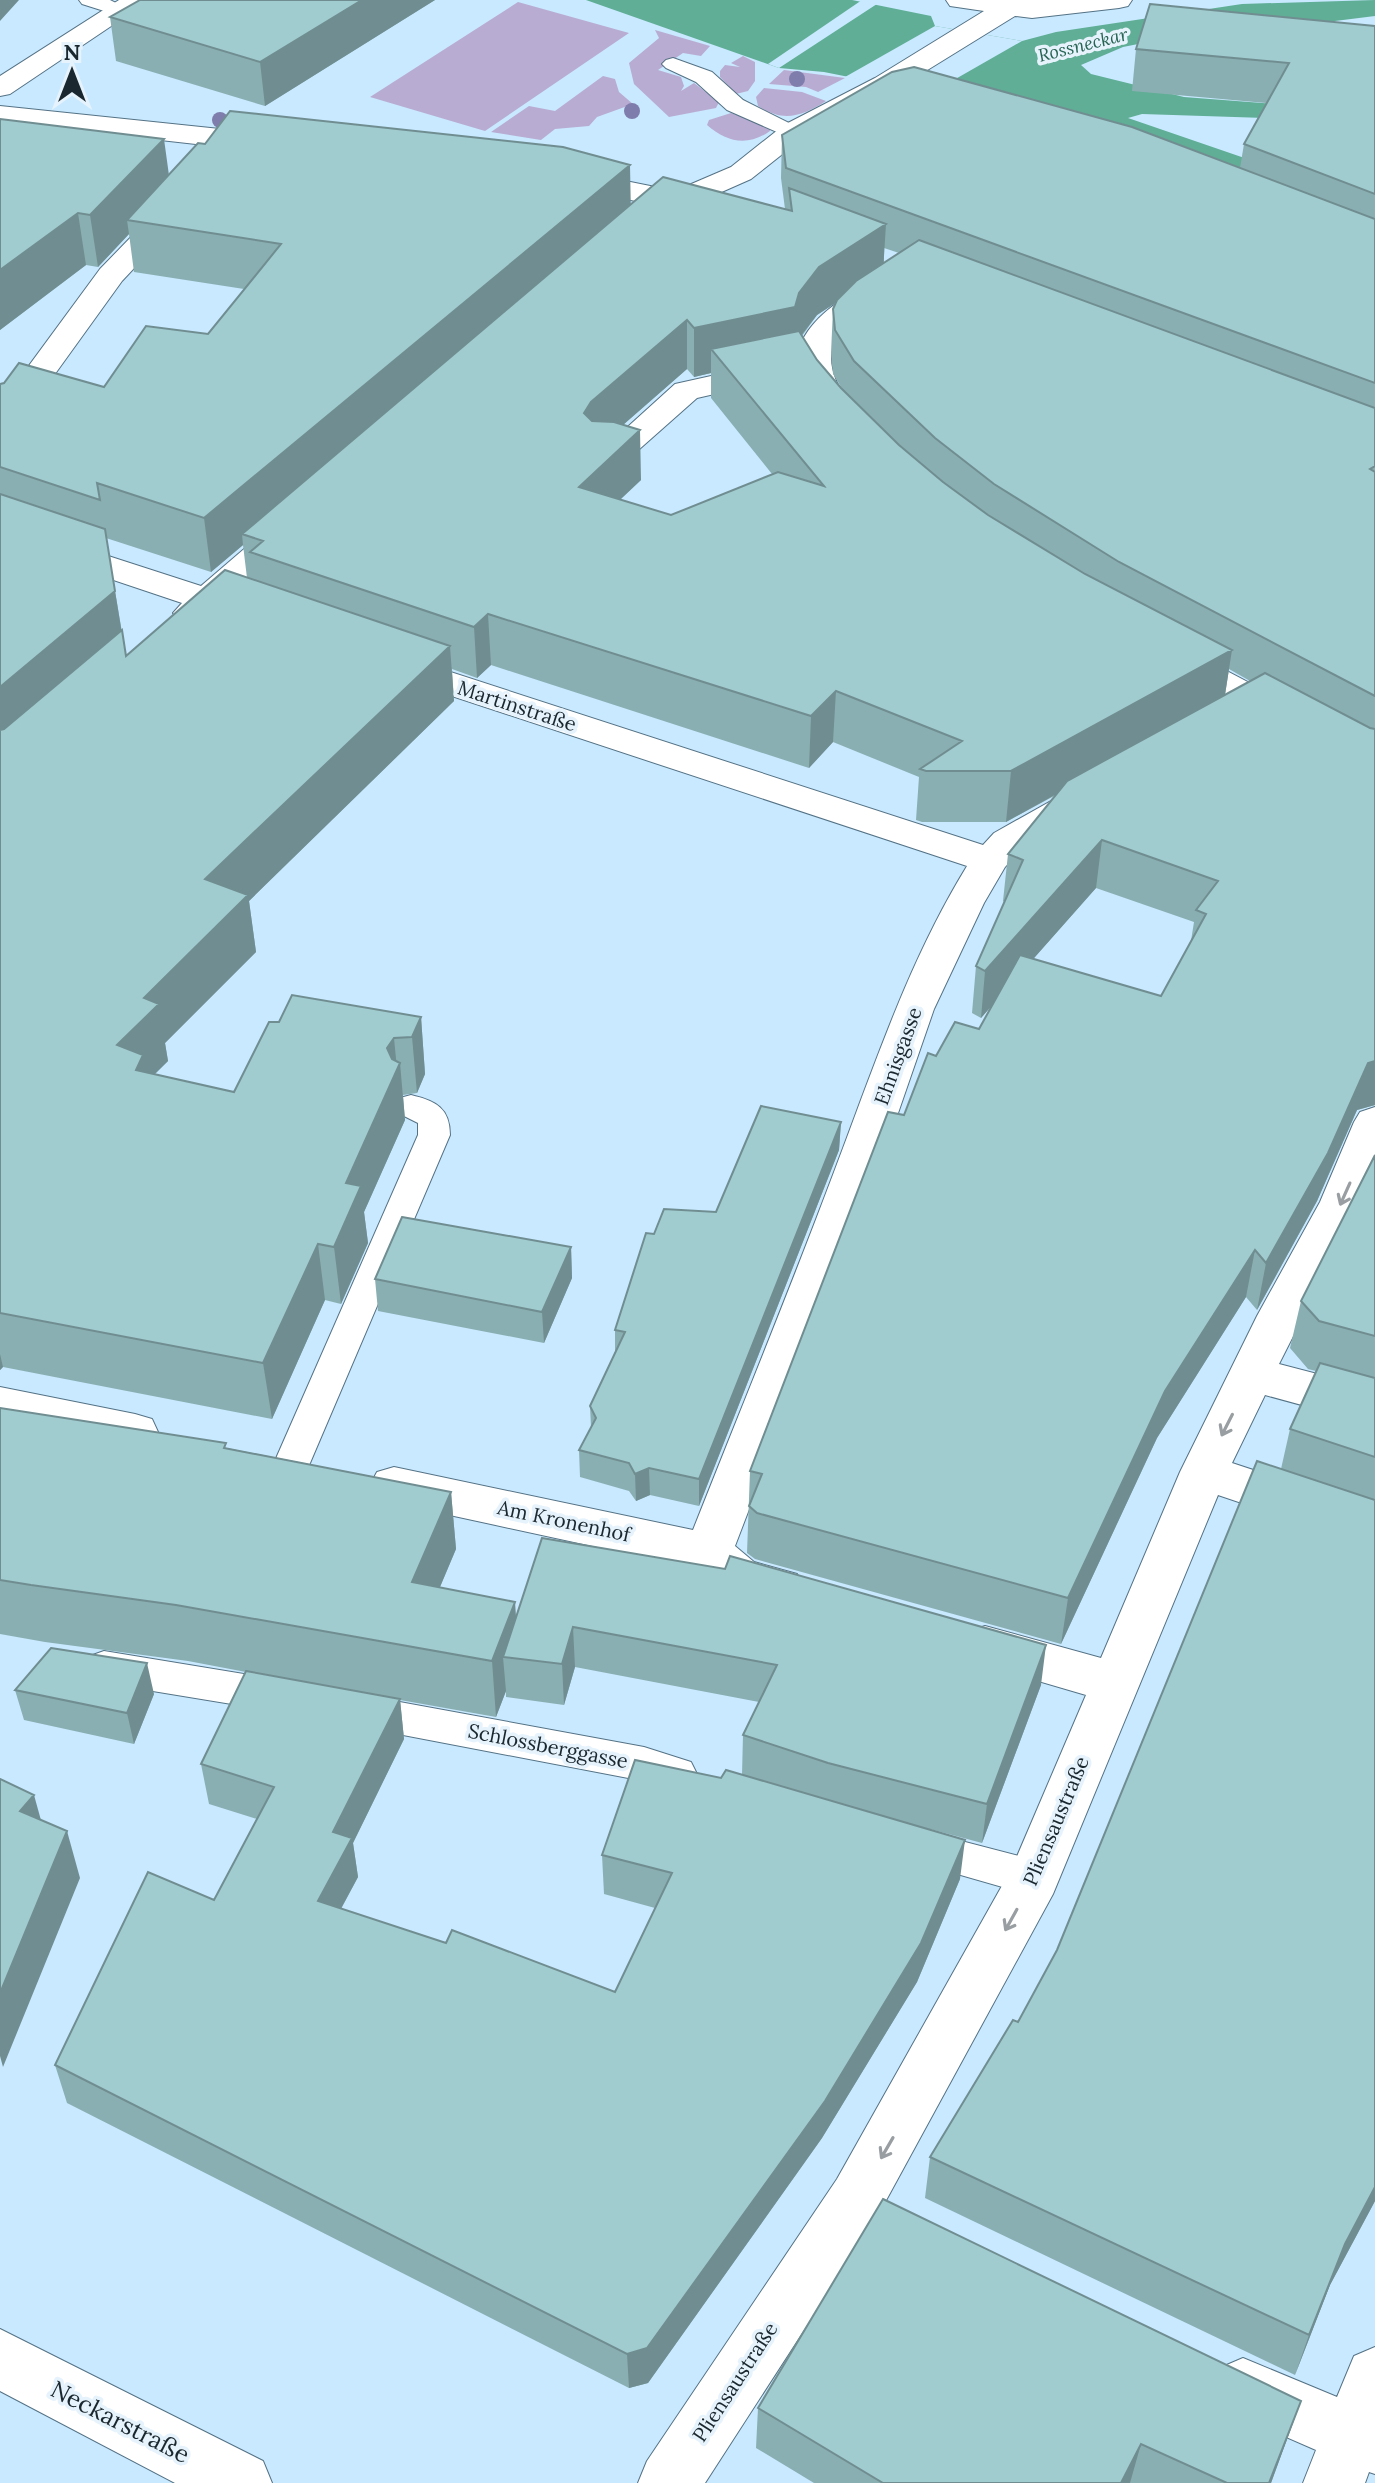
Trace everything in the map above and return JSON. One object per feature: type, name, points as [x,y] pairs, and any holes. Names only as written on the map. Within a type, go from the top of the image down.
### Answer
[{"type":"street","points":[[959,0],[1007,9],[1048,9],[1119,0]]},
{"type":"street","points":[[0,88],[128,5]]},
{"type":"street","points":[[647,221],[676,201],[741,173],[794,131],[882,86],[1007,9]]},
{"type":"street","points":[[882,86],[922,98]]},
{"type":"street","points":[[0,114],[302,147]]},
{"type":"street","points":[[211,164],[230,139]]},
{"type":"street","points":[[541,175],[738,212]]},
{"type":"street","points":[[0,428],[111,275],[191,189]]},
{"type":"street","points":[[850,426],[823,391],[811,364],[812,346],[827,327],[902,277]]},
{"type":"street","points":[[606,461],[686,391],[811,364]]},
{"type":"street","points":[[166,634],[317,503]]},
{"type":"street","points":[[0,531],[252,615]]},
{"type":"street","points":[[1148,645],[1259,700],[1375,764]]},
{"type":"street","name":"Martinstraße","points":[[357,652],[990,860]]},
{"type":"street","points":[[1220,723],[1259,700]]},
{"type":"street","name":"Ehnisgasse","points":[[708,1552],[855,1174],[914,1009],[964,903],[990,860],[1008,841],[1117,780]]},
{"type":"street","name":"Pliensaustraße","points":[[672,2478],[878,2208],[1034,1878],[1204,1472],[1342,1202],[1375,1122]]},
{"type":"street","points":[[1252,1374],[1375,1407]]},
{"type":"street","points":[[0,1405],[180,1440]]},
{"type":"street","name":"Am Kronenhof","points":[[308,1467],[708,1552],[739,1577],[829,1602]]},
{"type":"street","points":[[1204,1472],[1375,1529]]},
{"type":"street","points":[[949,1636],[1114,1682]]},
{"type":"street","name":"Neckarstraße","points":[[0,2358],[107,2417],[241,2483]]},
{"type":"street","points":[[1192,2362],[1276,2403],[1354,2454],[1375,2377]]},
{"type":"street","points":[[107,2417],[191,2483]]},
{"type":"lane","points":[[89,0],[128,5]]},
{"type":"lane","points":[[673,64],[704,77],[735,105],[794,131]]},
{"type":"lane","points":[[308,1467],[434,1135],[434,1119],[423,1109],[411,1106]]},
{"type":"lane","name":"Schlossberggasse","points":[[66,1661],[644,1764],[718,1788]]},
{"type":"lane","points":[[884,1838],[1034,1878]]},
{"type":"shaded area","points":[[518,2],[629,33],[485,131],[370,97]]},
{"type":"shaded area","points":[[655,30],[710,46],[701,56],[683,53],[658,70],[681,77],[684,86],[681,91],[694,83],[719,102],[716,108],[669,117],[634,84],[629,63],[659,38]]},
{"type":"shaded area","points":[[743,56],[755,62],[755,81],[748,91],[736,94],[720,77],[720,71],[725,65],[740,67],[731,63]]},
{"type":"shaded area","points":[[784,70],[845,78],[818,92],[806,87],[769,84]]},
{"type":"shaded area","points":[[603,76],[615,79],[619,92],[633,104],[597,117],[589,126],[555,129],[541,140],[491,132],[529,106],[555,111]]},
{"type":"shaded area","points":[[764,88],[802,92],[826,101],[801,114],[784,116],[758,106],[756,97]]},
{"type":"shaded area","points":[[731,113],[770,127],[770,131],[745,141],[729,139],[707,125],[709,120]]},
{"type":"water","name":"Rossneckar","points":[[586,0],[852,0],[931,16],[935,26],[1022,41],[1056,32],[1242,4],[1375,0],[1375,16],[1287,27],[1214,29],[1123,47],[1081,65],[1091,74],[1184,97],[1300,106],[1265,118],[1142,114],[1128,118],[1259,163],[1315,188],[989,105],[824,72],[779,68]]},
{"type":"pier","points":[[862,0],[880,2],[779,68],[768,64]]},
{"type":"pier","points":[[935,26],[1022,41],[931,93],[845,77]]},
{"type":"building","points":[[140,0],[362,0],[260,62],[110,17]]},
{"type":"building","points":[[1150,4],[1375,26],[1375,194],[1244,144],[1289,63],[1136,49]]},
{"type":"building","points":[[914,67],[1132,127],[1375,219],[1375,383],[786,168],[782,135],[892,72]]},
{"type":"building","points":[[230,111],[563,147],[630,165],[204,518],[97,483],[100,500],[0,467],[0,384],[19,363],[104,387],[146,326],[208,334],[281,244],[127,220],[198,143],[205,144]]},
{"type":"building","points":[[0,119],[164,139],[90,215],[78,213],[0,270]]},
{"type":"building","points":[[663,177],[792,211],[789,188],[886,224],[819,267],[799,293],[795,307],[694,328],[687,320],[591,402],[584,413],[592,421],[614,422],[640,430],[579,487],[671,515],[778,472],[824,486],[711,349],[799,331],[817,360],[841,388],[899,445],[943,482],[988,515],[1085,574],[1232,650],[1011,771],[926,771],[920,769],[962,741],[836,691],[811,716],[488,614],[474,627],[250,552],[263,541],[242,534]]},
{"type":"building","points":[[919,240],[1375,408],[1375,466],[1370,469],[1375,472],[1375,696],[1119,562],[994,484],[935,438],[854,361],[835,330],[833,309],[837,300],[856,281]]},
{"type":"building","points":[[0,494],[105,529],[115,591],[0,687]]},
{"type":"building","points":[[225,570],[450,646],[205,879],[248,895],[144,998],[159,1004],[117,1045],[143,1055],[136,1070],[234,1092],[269,1022],[279,1022],[292,995],[421,1017],[412,1037],[394,1038],[387,1048],[392,1059],[400,1063],[346,1183],[361,1186],[334,1247],[318,1244],[263,1363],[0,1313],[0,730],[122,630],[126,656]]},
{"type":"building","points":[[1265,673],[1375,729],[1375,1061],[1368,1063],[1328,1153],[1266,1263],[1255,1250],[1165,1391],[1068,1598],[757,1513],[749,1506],[762,1474],[750,1471],[888,1112],[904,1115],[928,1053],[936,1056],[955,1022],[979,1029],[1020,955],[1161,996],[1206,914],[1196,910],[1218,881],[1102,840],[985,971],[976,966],[1023,860],[1008,854],[1067,781]]},
{"type":"building","points":[[761,1106],[841,1122],[699,1479],[649,1468],[635,1474],[629,1463],[579,1450],[596,1418],[590,1406],[625,1332],[615,1330],[646,1233],[654,1234],[664,1209],[716,1212]]},
{"type":"building","points":[[1375,1155],[1375,1336],[1319,1321],[1301,1301]]},
{"type":"building","points":[[402,1217],[571,1247],[542,1312],[375,1279]]},
{"type":"building","points":[[1320,1363],[1375,1378],[1375,1457],[1290,1429]]},
{"type":"building","points":[[0,1408],[226,1443],[224,1448],[451,1492],[412,1582],[515,1602],[492,1661],[176,1605],[0,1580]]},
{"type":"building","points":[[1257,1461],[1375,1500],[1375,2187],[1345,2244],[1309,2335],[930,2157],[1013,2020],[1018,2022],[1057,1950]]},
{"type":"building","points":[[542,1538],[725,1569],[730,1556],[1046,1645],[987,1804],[828,1763],[743,1735],[777,1665],[573,1627],[562,1664],[503,1657]]},
{"type":"building","points":[[51,1648],[147,1663],[127,1713],[15,1690]]},
{"type":"building","points":[[246,1671],[400,1699],[333,1832],[352,1838],[318,1901],[446,1943],[452,1930],[615,1992],[672,1873],[602,1855],[635,1760],[721,1778],[726,1770],[965,1840],[921,1943],[825,2101],[647,2348],[627,2354],[55,2065],[148,1872],[214,1900],[274,1787],[201,1764]]},
{"type":"building","points":[[0,1779],[34,1795],[20,1811],[67,1831],[0,1993]]},
{"type":"building","points":[[883,2199],[1301,2401],[1269,2483],[1227,2483],[1141,2444],[1121,2483],[883,2483],[758,2408]]}]
